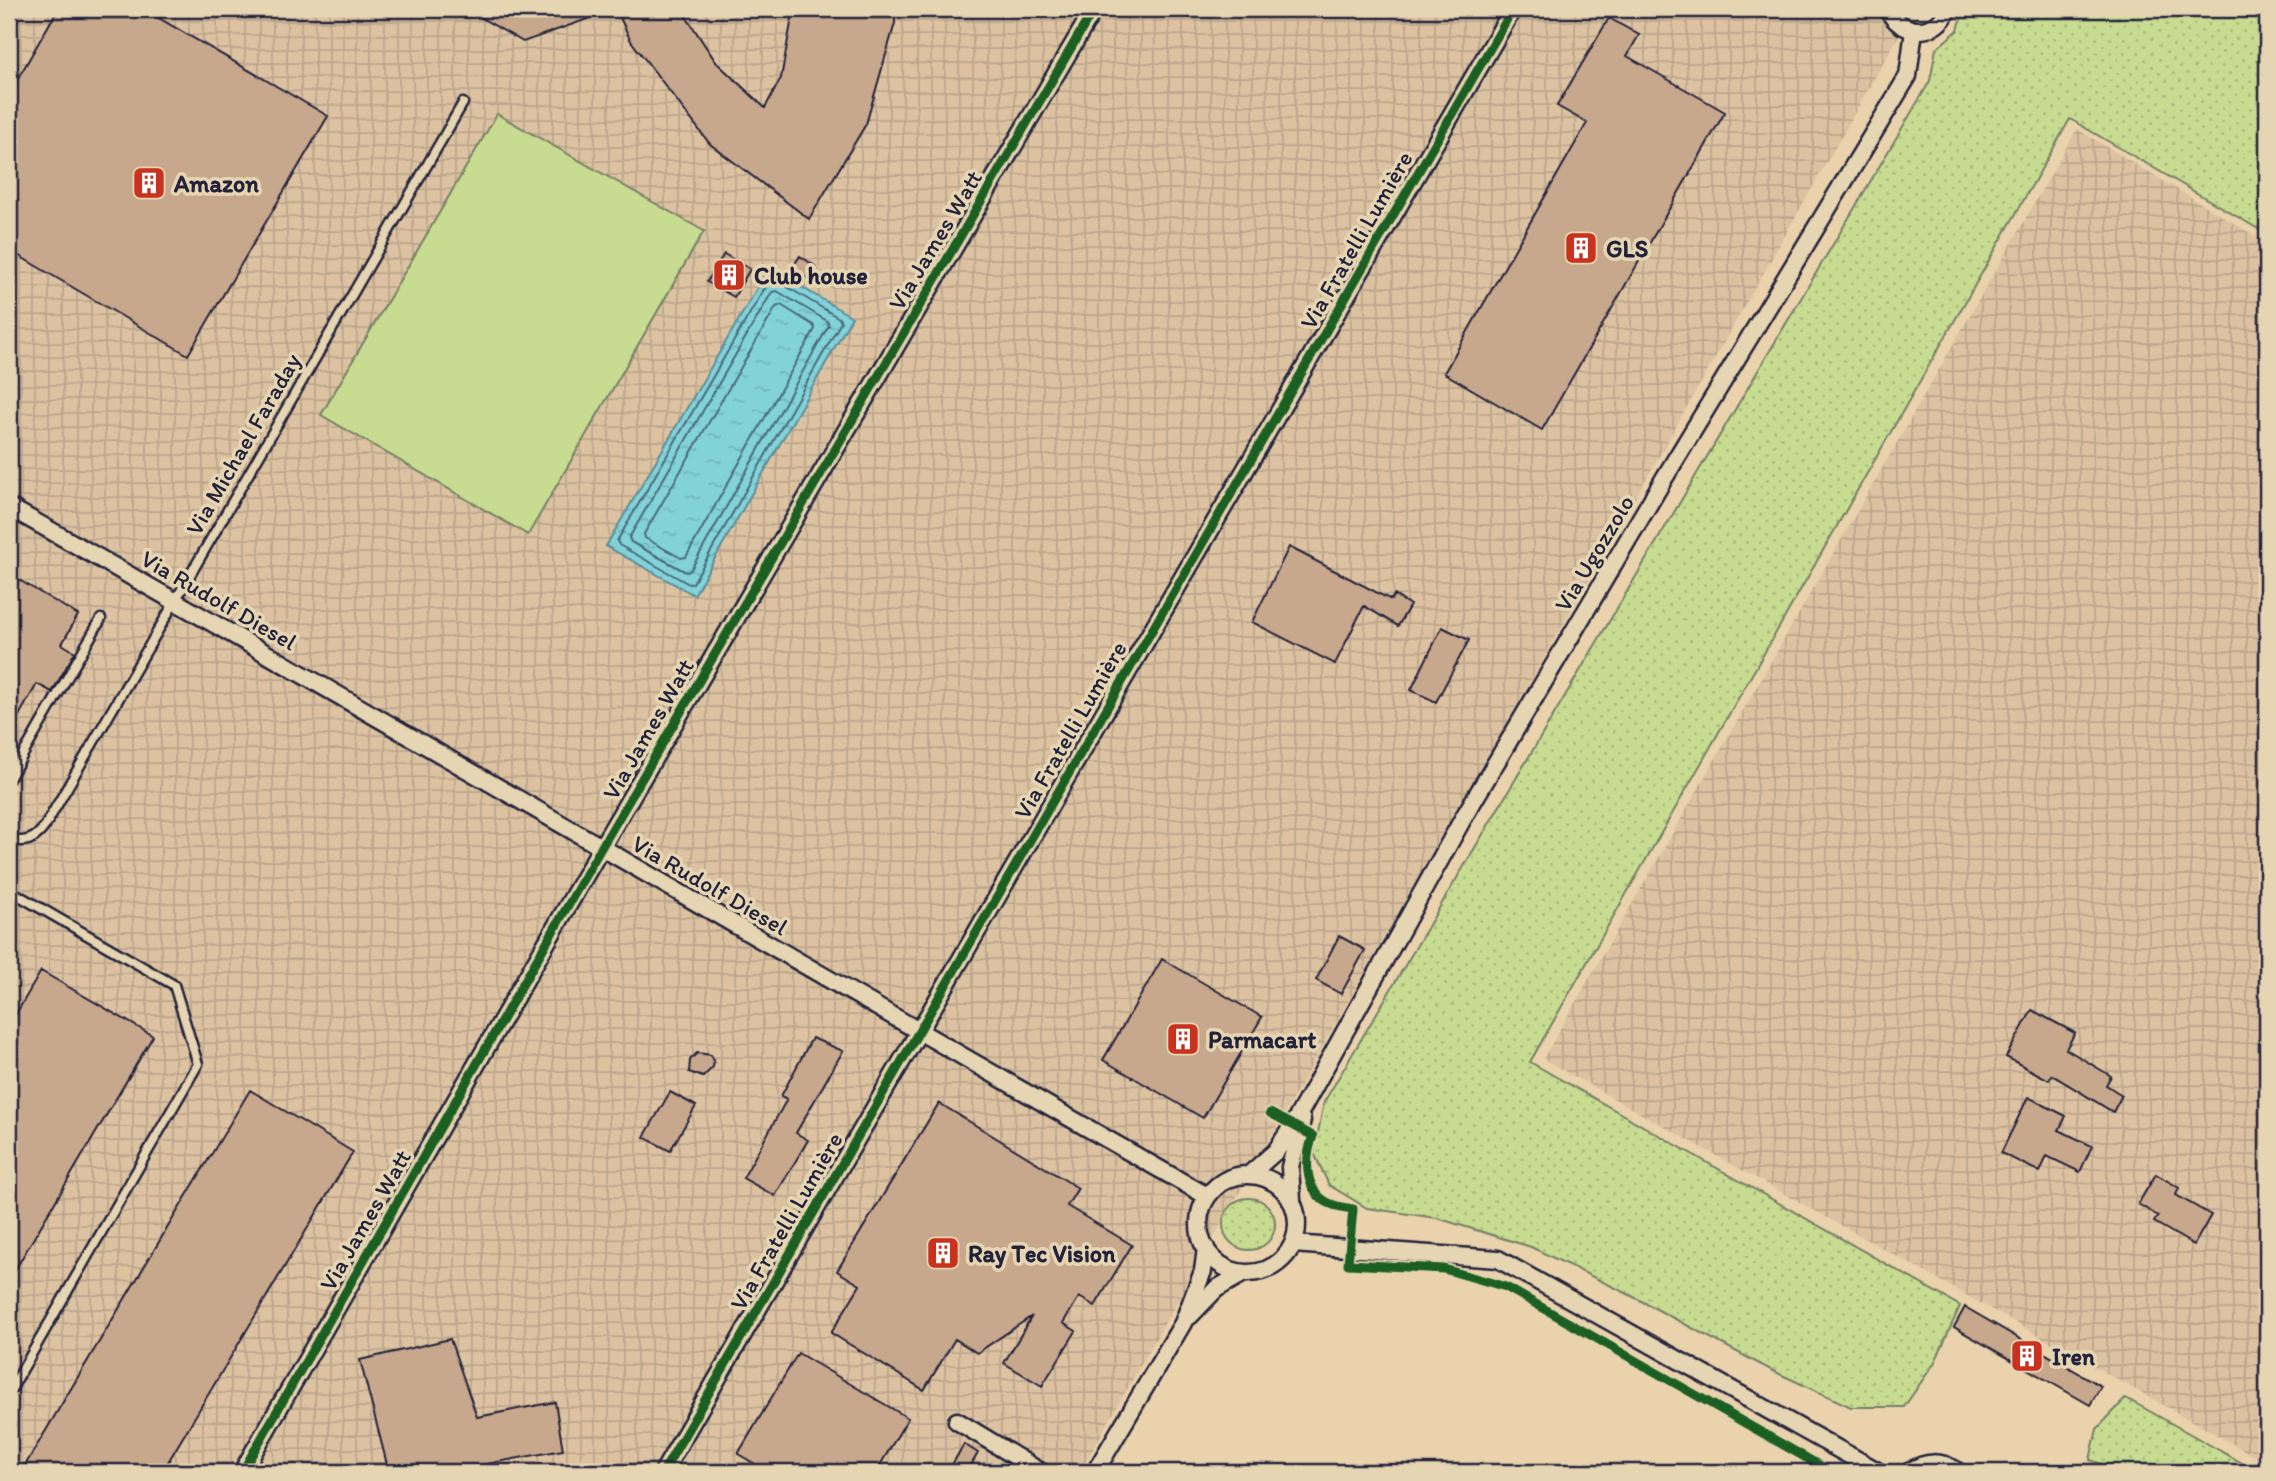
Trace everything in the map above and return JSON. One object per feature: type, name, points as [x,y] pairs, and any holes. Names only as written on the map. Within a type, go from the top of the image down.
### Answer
[{"type":"street","name":"Via James Watt","points":[[242,1472],[601,848],[1094,9]]},
{"type":"street","name":"Via Fratelli Lumière","points":[[663,1472],[1513,9]]},
{"type":"street","points":[[1888,9],[1897,23],[1914,30],[1933,27],[1941,21],[1948,9]]},
{"type":"street","name":"Via Ugozzolo","points":[[1250,1174],[1276,1151],[1308,1099],[1472,803],[1665,477],[1908,76],[1914,30]]},
{"type":"street","name":"Via Rudolf Diesel","points":[[9,507],[175,600],[917,1032],[1207,1196]]},
{"type":"street","name":"Via Ugozzolo","points":[[1292,1200],[1290,1167],[1308,1099]]},
{"type":"street","points":[[1250,1174],[1267,1178],[1281,1187],[1292,1200],[1297,1214],[1293,1244],[1285,1257],[1259,1272],[1229,1269],[1216,1261],[1206,1248],[1199,1222],[1207,1196],[1226,1180],[1250,1174]]},
{"type":"street","points":[[1293,1244],[1498,1259],[1878,1472]]},
{"type":"street","points":[[1095,1472],[1183,1323],[1203,1271],[1206,1248]]},
{"type":"street","points":[[1183,1323],[1216,1289],[1244,1272]]},
{"type":"street","points":[[957,1421],[1041,1472]]},
{"type":"street","points":[[1909,1472],[1918,1466],[1941,1463],[1958,1472]]},
{"type":"lane","name":"Via Michael Faraday","points":[[9,839],[21,842],[35,837],[45,826],[463,103]]},
{"type":"lane","points":[[9,779],[102,619]]},
{"type":"lane","points":[[9,890],[174,985],[198,1064],[9,1393]]},
{"type":"shaded area","points":[[9,9],[1914,9],[1080,1472],[9,1472]]},
{"type":"shaded area","points":[[2077,129],[2267,243],[2267,1463],[1543,1059]]},
{"type":"green space","points":[[1964,9],[2267,9],[2267,234],[2070,119],[1530,1062],[1960,1306],[1935,1362],[1904,1407],[1851,1407],[1771,1370],[1630,1295],[1531,1247],[1437,1218],[1367,1208],[1329,1185],[1314,1153],[1324,1102],[1930,81],[1936,49],[1958,30]]},
{"type":"green space","points":[[497,114],[704,231],[528,535],[321,415]]},
{"type":"green space","points":[[1249,1198],[1259,1200],[1267,1206],[1273,1214],[1273,1234],[1267,1242],[1259,1248],[1249,1250],[1239,1248],[1231,1242],[1225,1234],[1223,1224],[1225,1214],[1231,1206],[1239,1200]]},
{"type":"green space","points":[[2126,1398],[2258,1472],[2125,1472],[2090,1460],[2097,1429]]},
{"type":"water","points":[[769,268],[852,317],[694,595],[606,546]]},
{"type":"building","name":"Amazon","points":[[58,9],[143,9],[328,116],[188,355],[9,250],[9,94]]},
{"type":"building","points":[[466,9],[610,9],[610,11],[523,42]]},
{"type":"building","points":[[616,9],[681,9],[716,62],[765,108],[781,78],[792,18],[791,9],[895,9],[895,23],[866,124],[809,219],[710,144],[631,41]]},
{"type":"building","name":"GLS","points":[[1609,18],[1639,35],[1627,56],[1725,112],[1542,430],[1444,373],[1587,123],[1557,106]]},
{"type":"building","name":"Club house","points":[[724,254],[750,269],[734,297],[707,282]]},
{"type":"building","points":[[800,256],[815,266],[806,278],[792,268]]},
{"type":"building","points":[[1289,547],[1391,600],[1394,595],[1410,605],[1398,626],[1364,606],[1335,664],[1252,622]]},
{"type":"building","points":[[9,574],[78,615],[62,644],[75,652],[52,692],[37,684],[9,733]]},
{"type":"building","points":[[1442,627],[1469,640],[1436,702],[1411,690]]},
{"type":"building","points":[[1339,936],[1365,950],[1341,994],[1316,980]]},
{"type":"building","name":"Parmacart","points":[[1162,959],[1262,1017],[1203,1118],[1103,1060]]},
{"type":"building","points":[[41,971],[153,1036],[9,1280],[9,1026]]},
{"type":"building","points":[[2032,1010],[2075,1033],[2066,1049],[2111,1076],[2106,1085],[2122,1095],[2113,1112],[2052,1075],[2049,1080],[2006,1057]]},
{"type":"building","points":[[812,1038],[843,1051],[796,1133],[808,1140],[775,1196],[743,1178],[787,1099],[781,1096]]},
{"type":"building","points":[[697,1053],[711,1055],[714,1061],[713,1067],[703,1077],[689,1072],[690,1060]]},
{"type":"building","points":[[250,1090],[353,1152],[162,1472],[21,1472]]},
{"type":"building","points":[[670,1092],[696,1106],[670,1151],[644,1137]]},
{"type":"building","points":[[2028,1097],[2066,1116],[2059,1130],[2092,1146],[2080,1172],[2047,1156],[2040,1172],[2001,1153]]},
{"type":"building","name":"Ray Tec Vision","points":[[939,1103],[1078,1188],[1067,1206],[1132,1245],[1095,1306],[1079,1297],[1063,1323],[1076,1331],[1042,1386],[1004,1363],[1032,1316],[977,1353],[955,1339],[924,1390],[831,1333],[860,1285],[837,1271]]},
{"type":"building","points":[[2156,1174],[2179,1188],[2176,1195],[2211,1215],[2194,1245],[2154,1222],[2158,1216],[2138,1204]]},
{"type":"building","name":"Iren","points":[[1965,1307],[2101,1386],[2090,1405],[1954,1327]]},
{"type":"building","points":[[450,1339],[477,1417],[555,1402],[563,1450],[442,1472],[389,1472],[360,1360]]},
{"type":"building","points":[[798,1353],[908,1418],[876,1472],[769,1472],[738,1454]]},
{"type":"building","points":[[964,1444],[978,1453],[967,1472],[948,1472]]},
{"type":"cycle path","points":[[242,1472],[601,848],[1094,9]]},
{"type":"cycle path","points":[[663,1472],[1513,9]]},
{"type":"cycle path","points":[[1270,1113],[1313,1136],[1308,1155],[1311,1184],[1322,1199],[1353,1209],[1348,1264],[1444,1269],[1506,1287],[1831,1472]]},
{"type":"place","name":"Amazon","points":[[149,183]]},
{"type":"place","name":"GLS","points":[[1581,248]]},
{"type":"place","name":"Club house","points":[[729,275]]},
{"type":"place","name":"Parmacart","points":[[1183,1039]]},
{"type":"place","name":"Ray Tec Vision","points":[[943,1253]]},
{"type":"place","name":"Iren","points":[[2027,1356]]}]
